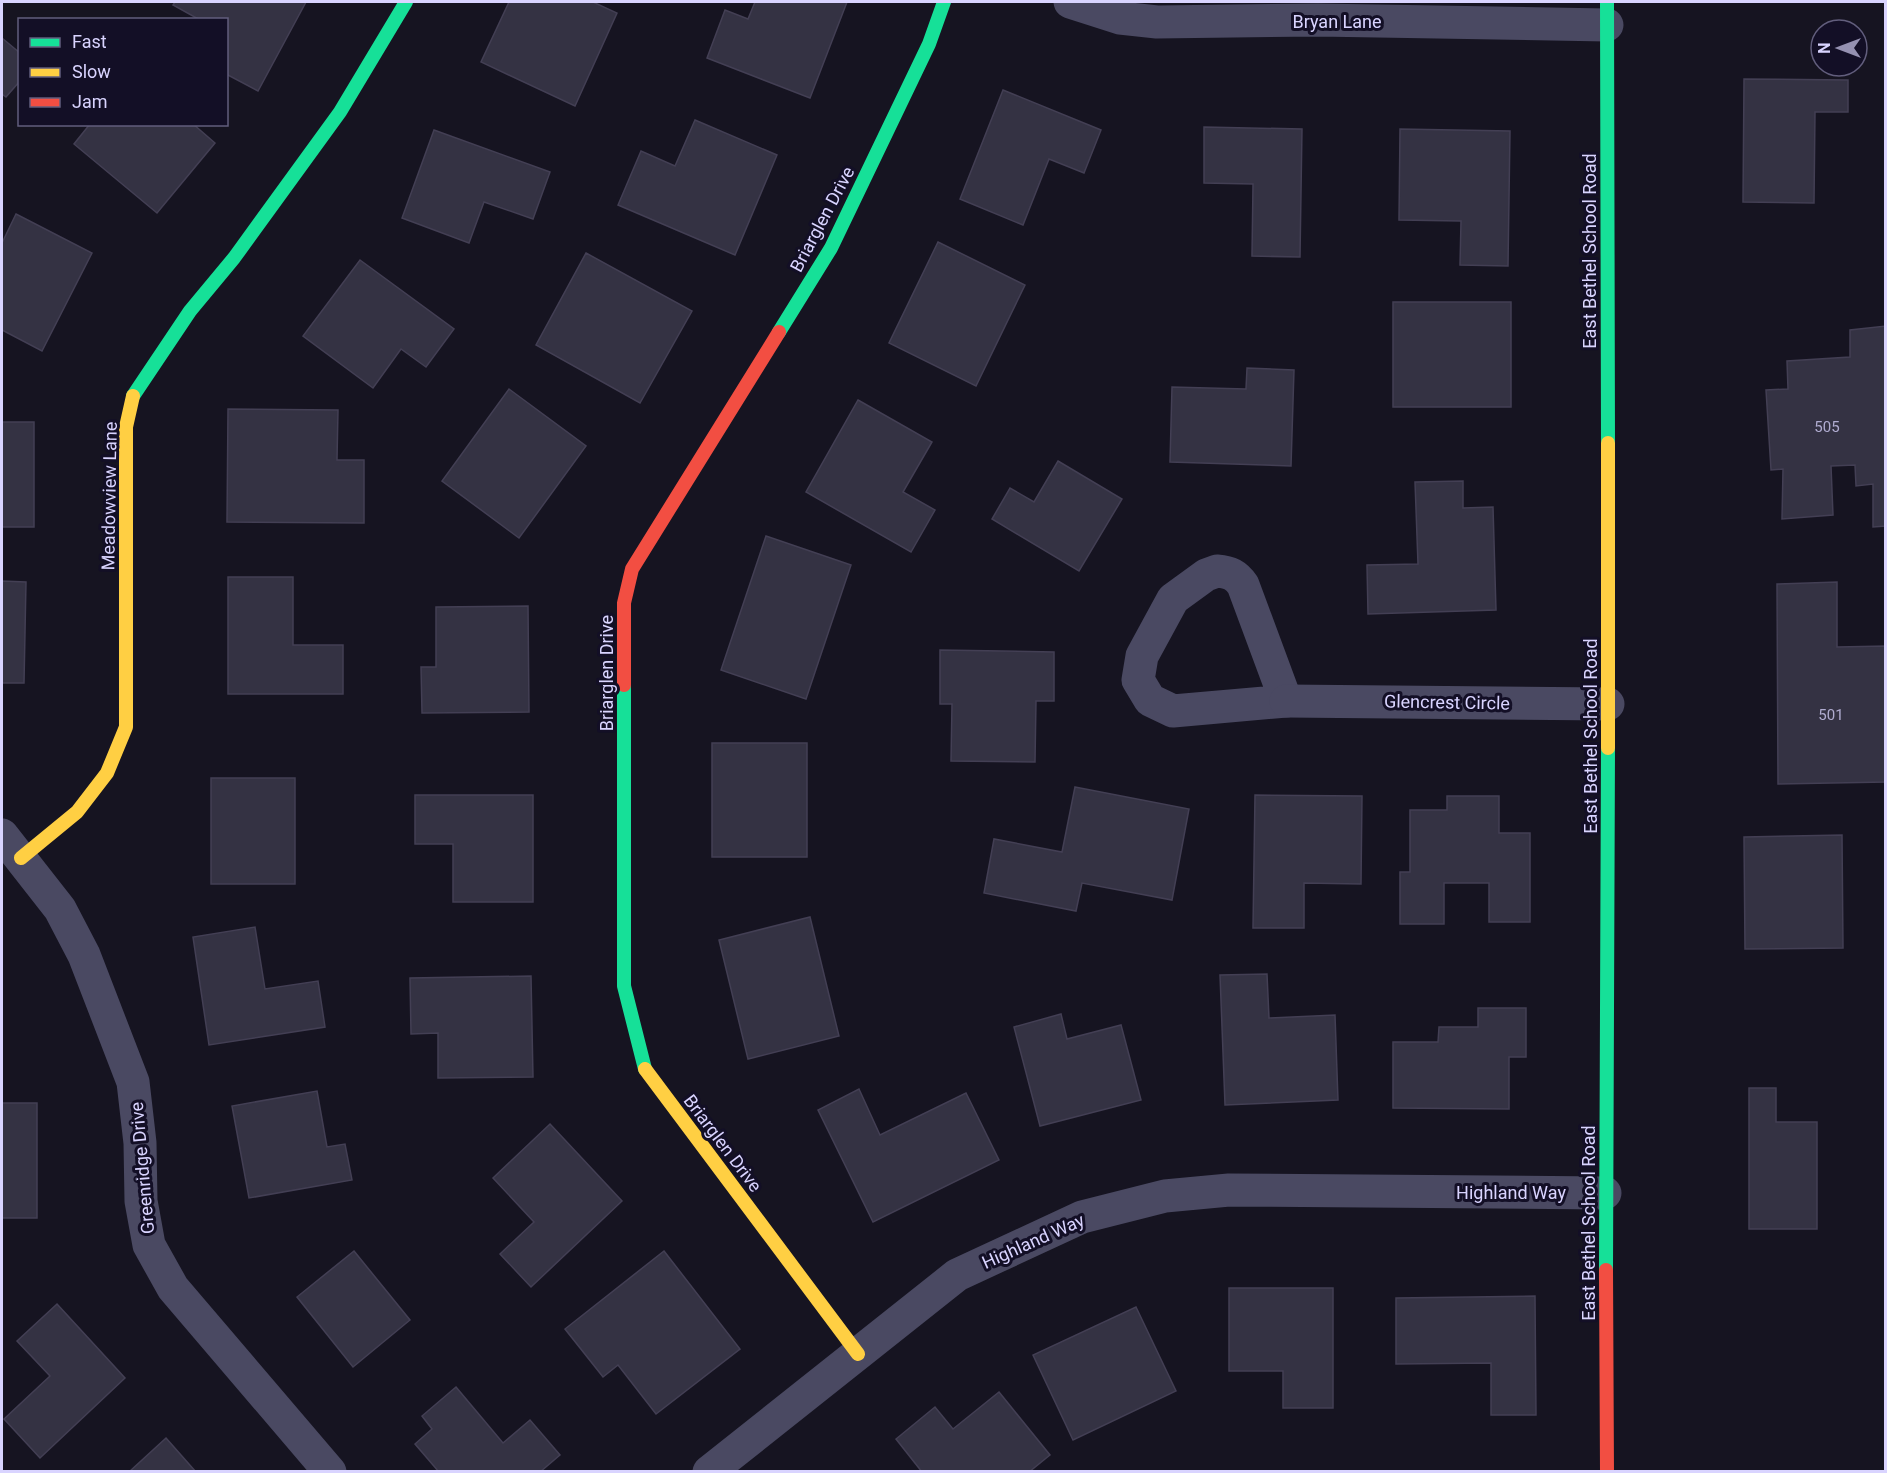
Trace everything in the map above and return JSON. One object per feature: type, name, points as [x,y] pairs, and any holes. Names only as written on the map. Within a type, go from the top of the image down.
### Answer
[{"type":"street","name":"Meadowview Lane","points":[[11,846],[77,812],[107,773],[126,727],[126,427],[132,397],[190,311],[234,258],[340,112],[406,2]]},
{"type":"street","name":"Briarglen Drive","points":[[858,1354],[643,1066],[624,986],[624,603],[632,570],[831,248],[928,44],[944,2]]},
{"type":"street","name":"Bryan Lane","points":[[1070,2],[1120,18],[1157,22],[1607,13]]},
{"type":"street","name":"East Bethel School Road","points":[[1607,13],[1608,704],[1605,1193],[1607,1472]]},
{"type":"street","name":"Glencrest Circle","points":[[1286,701],[1243,585],[1237,577],[1229,572],[1217,571],[1206,575],[1173,599],[1142,656],[1138,680],[1150,700],[1173,711],[1286,701],[1608,704]]},
{"type":"street","name":"Greenridge Drive","points":[[11,846],[60,909],[84,955],[133,1082],[140,1143],[141,1201],[149,1245],[173,1288],[330,1472]]},
{"type":"street","name":"Highland Way","points":[[709,1472],[957,1275],[1082,1217],[1165,1197],[1229,1190],[1605,1193]]},
{"type":"building","points":[[175,2],[306,2],[258,91],[228,75],[228,18],[196,18],[173,5]]},
{"type":"building","points":[[509,2],[593,2],[617,13],[575,106],[481,62]]},
{"type":"building","points":[[755,2],[847,2],[810,98],[707,58],[725,10],[748,19]]},
{"type":"building","points":[[2,38],[18,51],[18,83],[6,97],[2,94]]},
{"type":"building","points":[[1744,79],[1848,80],[1848,112],[1815,112],[1814,203],[1743,202]]},
{"type":"building","points":[[1003,90],[1101,130],[1084,173],[1049,159],[1023,225],[960,199]]},
{"type":"building","points":[[695,120],[777,155],[735,255],[618,205],[641,151],[675,166]]},
{"type":"building","points":[[88,126],[195,126],[215,143],[157,213],[74,144]]},
{"type":"building","points":[[1204,127],[1302,129],[1300,257],[1252,256],[1253,184],[1204,183]]},
{"type":"building","points":[[1400,129],[1510,131],[1508,266],[1460,265],[1461,221],[1399,220]]},
{"type":"building","points":[[434,130],[550,172],[533,219],[484,202],[469,243],[402,218]]},
{"type":"building","points":[[16,214],[92,253],[42,351],[2,330],[2,243]]},
{"type":"building","points":[[938,242],[1025,285],[976,386],[889,343]]},
{"type":"building","points":[[586,253],[692,311],[640,403],[536,345]]},
{"type":"building","points":[[360,260],[454,329],[426,367],[401,349],[373,388],[303,336]]},
{"type":"building","points":[[1393,302],[1511,302],[1511,407],[1393,407]]},
{"type":"building","points":[[1886,326],[1886,526],[1873,527],[1873,484],[1856,486],[1855,465],[1831,466],[1833,515],[1782,519],[1783,469],[1771,470],[1766,390],[1788,389],[1787,361],[1850,357],[1850,330]]},
{"type":"building","points":[[1247,368],[1294,370],[1291,466],[1170,462],[1172,387],[1246,389]]},
{"type":"building","points":[[509,389],[586,446],[519,538],[442,481]]},
{"type":"building","points":[[858,400],[932,442],[903,492],[935,510],[911,552],[806,492]]},
{"type":"building","points":[[228,409],[338,410],[337,460],[364,460],[364,523],[227,522]]},
{"type":"building","points":[[2,422],[34,422],[34,527],[2,527]]},
{"type":"building","points":[[1058,461],[1122,499],[1079,571],[992,519],[1010,488],[1034,502]]},
{"type":"building","points":[[1463,481],[1463,508],[1493,507],[1496,610],[1368,614],[1367,565],[1418,564],[1415,482]]},
{"type":"building","points":[[766,536],[851,565],[806,699],[721,670]]},
{"type":"building","points":[[228,577],[293,577],[293,645],[343,645],[343,694],[228,694]]},
{"type":"building","points":[[2,581],[26,582],[24,683],[2,683]]},
{"type":"building","points":[[1837,582],[1837,647],[1886,646],[1886,782],[1778,784],[1777,584]]},
{"type":"building","points":[[528,606],[529,712],[422,713],[421,667],[436,667],[436,607]]},
{"type":"building","points":[[940,650],[1054,652],[1054,701],[1036,701],[1035,762],[951,761],[952,704],[940,704]]},
{"type":"building","points":[[712,743],[807,743],[807,857],[712,857]]},
{"type":"building","points":[[211,778],[295,778],[295,884],[211,884]]},
{"type":"building","points":[[1075,787],[1189,809],[1172,900],[1082,883],[1076,911],[984,893],[994,839],[1062,852]]},
{"type":"building","points":[[415,795],[533,795],[533,902],[453,902],[453,844],[415,844]]},
{"type":"building","points":[[1255,795],[1362,796],[1361,884],[1304,883],[1304,928],[1253,928]]},
{"type":"building","points":[[1447,796],[1499,796],[1499,833],[1530,833],[1530,922],[1489,922],[1489,883],[1444,883],[1444,924],[1400,924],[1400,872],[1410,872],[1410,810],[1447,810]]},
{"type":"building","points":[[1842,835],[1843,948],[1745,949],[1744,837]]},
{"type":"building","points":[[810,917],[839,1036],[748,1059],[719,940]]},
{"type":"building","points":[[255,927],[265,989],[318,981],[325,1027],[209,1045],[193,937]]},
{"type":"building","points":[[1267,974],[1269,1018],[1335,1015],[1338,1100],[1225,1105],[1220,975]]},
{"type":"building","points":[[531,976],[533,1077],[438,1078],[438,1033],[411,1034],[410,978]]},
{"type":"building","points":[[1478,1008],[1526,1008],[1526,1057],[1509,1057],[1509,1109],[1393,1108],[1393,1042],[1438,1042],[1439,1027],[1478,1027]]},
{"type":"building","points":[[1061,1014],[1067,1039],[1121,1025],[1141,1100],[1040,1126],[1014,1027]]},
{"type":"building","points":[[1749,1088],[1776,1088],[1776,1122],[1817,1122],[1817,1229],[1749,1229]]},
{"type":"building","points":[[859,1089],[880,1135],[966,1093],[999,1160],[873,1222],[818,1110]]},
{"type":"building","points":[[317,1091],[327,1147],[345,1144],[352,1180],[249,1198],[232,1106]]},
{"type":"building","points":[[2,1103],[37,1103],[37,1218],[2,1218]]},
{"type":"building","points":[[550,1124],[622,1201],[531,1287],[500,1254],[534,1222],[493,1178]]},
{"type":"building","points":[[354,1251],[410,1320],[353,1367],[297,1297]]},
{"type":"building","points":[[664,1251],[740,1349],[656,1414],[618,1365],[603,1377],[565,1329]]},
{"type":"building","points":[[1229,1288],[1333,1288],[1333,1408],[1283,1408],[1283,1371],[1229,1371]]},
{"type":"building","points":[[1535,1296],[1536,1415],[1491,1415],[1491,1363],[1396,1364],[1396,1298]]},
{"type":"building","points":[[57,1304],[125,1378],[40,1458],[4,1419],[50,1376],[17,1341]]},
{"type":"building","points":[[1136,1307],[1176,1391],[1073,1440],[1033,1355]]},
{"type":"building","points":[[456,1387],[503,1443],[530,1420],[560,1455],[540,1472],[439,1472],[415,1444],[432,1429],[422,1416]]},
{"type":"building","points":[[999,1392],[1050,1455],[1029,1472],[922,1472],[896,1439],[935,1407],[953,1429]]},
{"type":"building","points":[[166,1438],[196,1472],[129,1472]]},
{"type":"traffic: fast","points":[[133,396],[190,311],[234,258],[340,112],[406,2]]},
{"type":"traffic: fast","points":[[779,332],[831,248],[929,44],[944,2]]},
{"type":"traffic: fast","points":[[1607,2],[1608,443]]},
{"type":"traffic: fast","points":[[624,685],[624,986],[645,1069]]},
{"type":"traffic: fast","points":[[1606,1270],[1608,748]]},
{"type":"traffic: slow","points":[[21,858],[77,812],[107,773],[126,727],[126,427],[133,396]]},
{"type":"traffic: slow","points":[[1608,443],[1608,748]]},
{"type":"traffic: slow","points":[[645,1069],[858,1354]]},
{"type":"traffic: jam","points":[[624,685],[624,603],[632,569],[779,332]]},
{"type":"traffic: jam","points":[[1606,1270],[1607,1472]]}]
